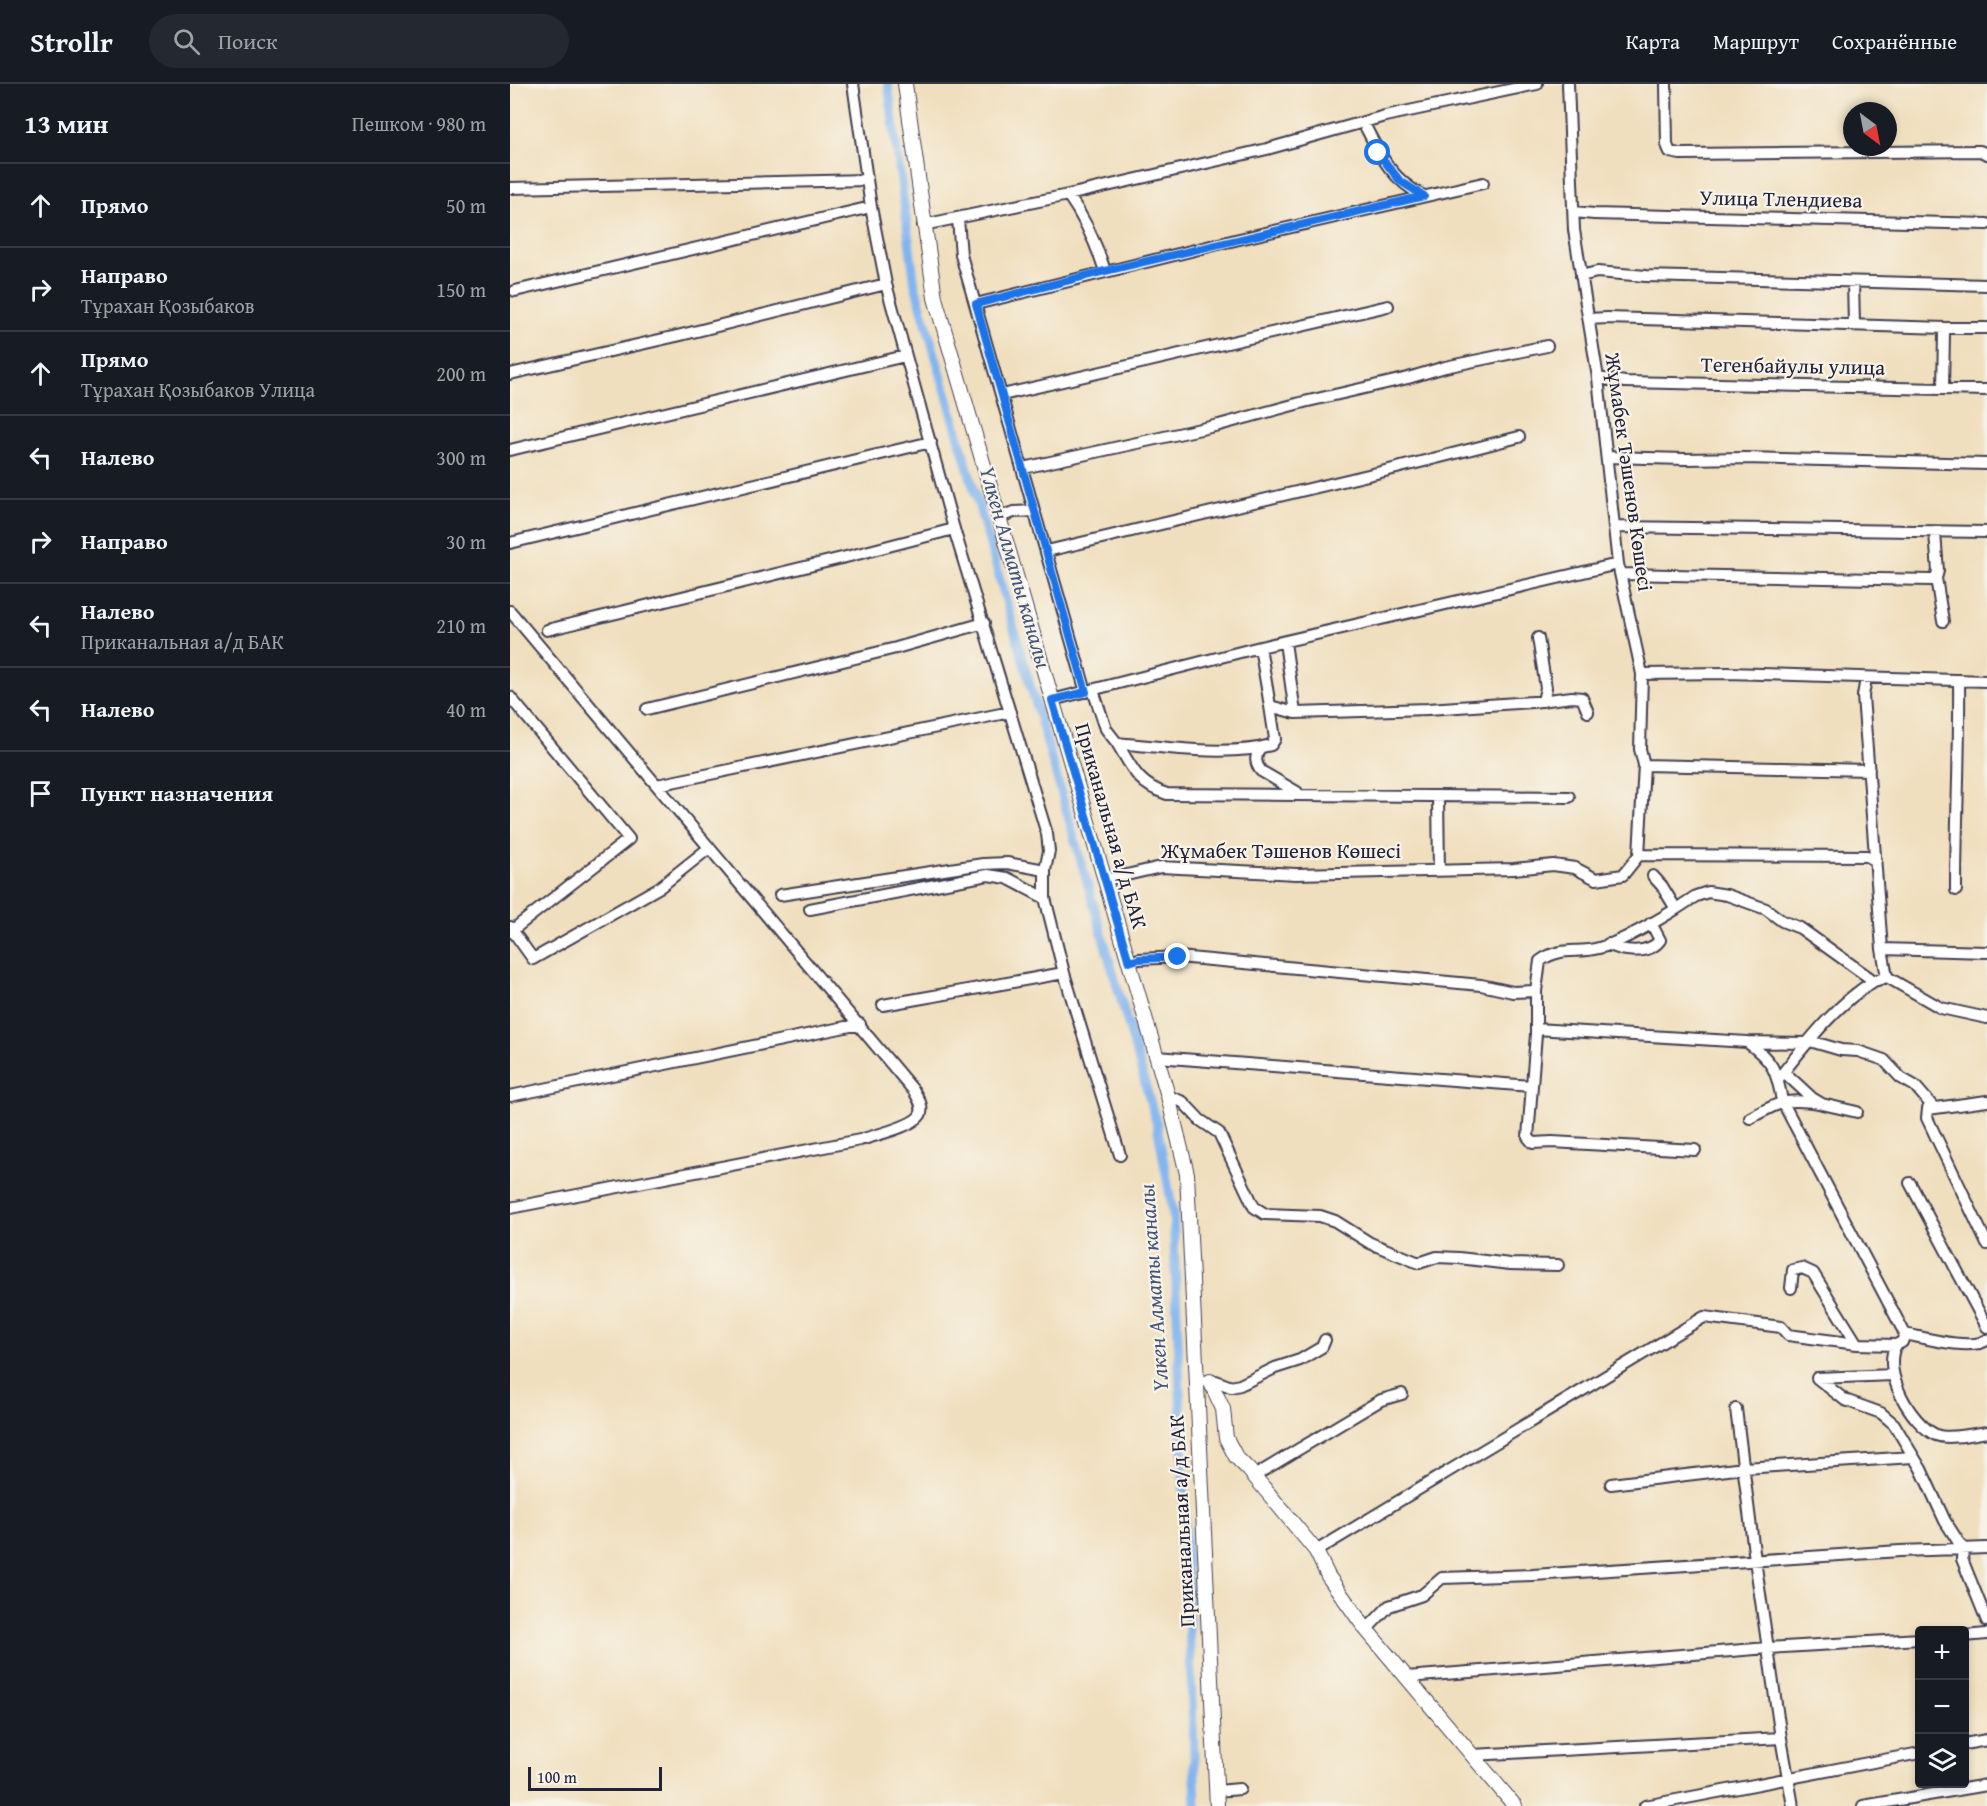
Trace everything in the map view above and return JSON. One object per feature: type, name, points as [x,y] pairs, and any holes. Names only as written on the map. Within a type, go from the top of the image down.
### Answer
[{"type":"main road","name":"Приканальная а/д БАК","points":[[905,84],[935,298],[1168,1096],[1187,1174],[1204,1381],[1217,1806]]},
{"type":"main road","points":[[1204,1381],[1223,1408],[1226,1438],[1236,1457],[1316,1551],[1328,1576],[1366,1630],[1515,1806]]},
{"type":"street","points":[[853,84],[871,207],[886,284],[954,529],[1047,834],[1049,851],[1045,870],[1045,898],[1064,973],[1120,1155]]},
{"type":"street","points":[[923,225],[1068,195],[1267,149],[1363,122],[1537,84]]},
{"type":"street","name":"Жұмабек Тәшенов Көшесі","points":[[1105,880],[1161,867],[1296,874],[1514,869],[1553,865],[1575,868],[1596,879],[1623,876],[1639,855],[1644,765],[1640,749],[1642,674],[1620,569],[1598,378],[1574,230],[1568,84]]},
{"type":"street","points":[[1666,84],[1667,146],[1670,153],[1980,151],[1987,154]]},
{"type":"street","points":[[1363,122],[1378,153],[1400,181],[1424,196]]},
{"type":"street","points":[[510,188],[867,180]]},
{"type":"street","points":[[976,304],[1105,271],[1483,183]]},
{"type":"street","points":[[1068,195],[1094,238],[1105,271]]},
{"type":"street","points":[[515,291],[871,207]]},
{"type":"street","name":"Улица Тлендиева","points":[[1574,212],[1987,224]]},
{"type":"street","points":[[958,219],[961,255],[1090,691],[1106,729],[1137,777],[1151,789],[1167,794],[1569,797]]},
{"type":"street","points":[[1581,276],[1597,272],[1646,276],[1987,285]]},
{"type":"street","points":[[1853,282],[1854,324]]},
{"type":"street","points":[[510,374],[681,335],[886,284]]},
{"type":"street","points":[[1002,395],[1388,306]]},
{"type":"street","points":[[1589,319],[1946,328],[1987,327]]},
{"type":"street","points":[[1942,389],[1946,328]]},
{"type":"street","points":[[1023,468],[1219,425],[1444,367],[1547,346]]},
{"type":"street","points":[[510,450],[905,356]]},
{"type":"street","name":"Тегенбайулы улица","points":[[1598,378],[1625,382],[1987,390]]},
{"type":"street","points":[[1047,551],[1519,437]]},
{"type":"street","points":[[510,543],[931,442]]},
{"type":"street","points":[[1608,457],[1987,464]]},
{"type":"street","points":[[999,517],[1014,512],[1035,511]]},
{"type":"street","points":[[1615,527],[1987,532]]},
{"type":"street","points":[[547,630],[954,529]]},
{"type":"street","points":[[1935,533],[1936,578],[1943,621]]},
{"type":"street","points":[[1052,700],[1260,647],[1620,569],[1931,580],[1936,578]]},
{"type":"street","points":[[510,611],[860,1024],[914,1091],[921,1104],[921,1113],[918,1118],[907,1125],[860,1140],[510,1208]]},
{"type":"street","points":[[647,709],[896,648],[984,623]]},
{"type":"street","points":[[1538,638],[1546,688],[1543,701]]},
{"type":"street","points":[[1285,642],[1295,713]]},
{"type":"street","points":[[1117,743],[1206,750],[1259,749],[1271,746],[1275,739],[1260,647]]},
{"type":"street","points":[[1642,674],[1728,673],[1987,681]]},
{"type":"street","points":[[1866,678],[1863,696],[1882,950],[1887,977]]},
{"type":"street","points":[[1956,890],[1960,756],[1959,681]]},
{"type":"street","points":[[510,697],[629,839],[511,929],[533,959],[660,887],[709,848]]},
{"type":"street","points":[[1270,706],[1295,713],[1428,709],[1581,698],[1588,712]]},
{"type":"street","points":[[657,785],[1010,712]]},
{"type":"street","points":[[1259,749],[1256,759],[1261,771],[1300,794]]},
{"type":"street","points":[[1644,765],[1869,770]]},
{"type":"street","points":[[1438,796],[1439,871]]},
{"type":"street","points":[[1639,855],[1867,856],[1876,861]]},
{"type":"street","points":[[780,895],[983,864],[1007,863],[1045,870]]},
{"type":"street","points":[[810,909],[987,875],[1006,878],[1045,898]]},
{"type":"street","points":[[1653,876],[1676,909]]},
{"type":"street","points":[[1695,1150],[1552,1142],[1533,1143],[1528,1137],[1536,1029],[1536,991],[1540,961],[1550,954],[1561,951],[1584,951],[1608,944],[1651,923],[1696,896],[1708,892],[1766,909],[1782,921],[1800,928],[1874,981]]},
{"type":"street","points":[[1608,944],[1625,950],[1650,948],[1660,940],[1651,923]]},
{"type":"street","points":[[1882,950],[1987,952]]},
{"type":"street","points":[[1129,962],[1139,959],[1178,957],[1481,985],[1513,992],[1536,991]]},
{"type":"street","points":[[883,1005],[1064,973]]},
{"type":"street","points":[[1316,1551],[1704,1317],[1781,1327],[1788,1335],[1857,1344],[1896,1345],[1902,1342],[1905,1334],[1783,1103],[1781,1076],[1841,1007],[1874,981],[1887,977],[1941,1008],[1987,1018]]},
{"type":"street","points":[[510,1096],[860,1024]]},
{"type":"street","points":[[1536,1029],[1747,1042],[1809,1042],[1841,1050],[1858,1051],[1884,1060],[1902,1078],[1915,1086],[1934,1108]]},
{"type":"street","points":[[1747,1042],[1761,1053],[1777,1074],[1822,1104]]},
{"type":"street","points":[[1156,1058],[1532,1086]]},
{"type":"street","points":[[1168,1096],[1183,1102],[1200,1120],[1219,1133],[1254,1207],[1265,1214],[1320,1216],[1335,1221],[1371,1243],[1419,1263],[1437,1257],[1510,1264],[1558,1265]]},
{"type":"street","points":[[1750,1118],[1790,1100],[1857,1112]]},
{"type":"street","points":[[1987,1101],[1928,1109],[1927,1118],[1987,1244]]},
{"type":"street","points":[[1910,1184],[1987,1326]]},
{"type":"street","points":[[1791,1288],[1793,1270],[1802,1268],[1813,1274],[1857,1344]]},
{"type":"street","points":[[1905,1334],[1965,1344],[1981,1344],[1987,1340]]},
{"type":"street","points":[[1204,1381],[1231,1387],[1240,1384],[1267,1371],[1300,1360],[1322,1347],[1324,1340]]},
{"type":"street","points":[[1896,1345],[1891,1358],[1893,1375],[1910,1410],[1921,1426],[1938,1436],[1962,1436],[1987,1432]]},
{"type":"street","points":[[1893,1375],[1817,1378],[1845,1400],[1881,1413],[1894,1424],[1945,1521],[1963,1549],[1962,1559],[1987,1621]]},
{"type":"street","points":[[1254,1476],[1381,1400],[1402,1394]]},
{"type":"street","points":[[1736,1409],[1755,1560],[1793,1806]]},
{"type":"street","points":[[1611,1484],[1744,1468],[1913,1457]]},
{"type":"street","points":[[1366,1630],[1389,1606],[1422,1595],[1442,1578],[1533,1575],[1987,1548]]},
{"type":"street","points":[[1969,1636],[1987,1634]]},
{"type":"street","points":[[1407,1677],[1768,1648],[1915,1639]]},
{"type":"street","points":[[1472,1755],[1781,1738]]},
{"type":"street","points":[[1969,1743],[1987,1740]]},
{"type":"street","points":[[1645,1806],[1915,1754]]},
{"type":"street","points":[[1863,1806],[1987,1785]]},
{"type":"street","points":[[1217,1791],[1240,1789]]},
{"type":"waterway","name":"Үлкен Алматы каналы","points":[[888,84],[915,285],[1157,1125],[1173,1212],[1196,1806]]},
{"type":"route","points":[[1178,957],[1139,959],[1129,962],[1052,700],[1086,692],[984,339],[976,304],[1105,271],[1424,196],[1400,181],[1378,153]]}]
